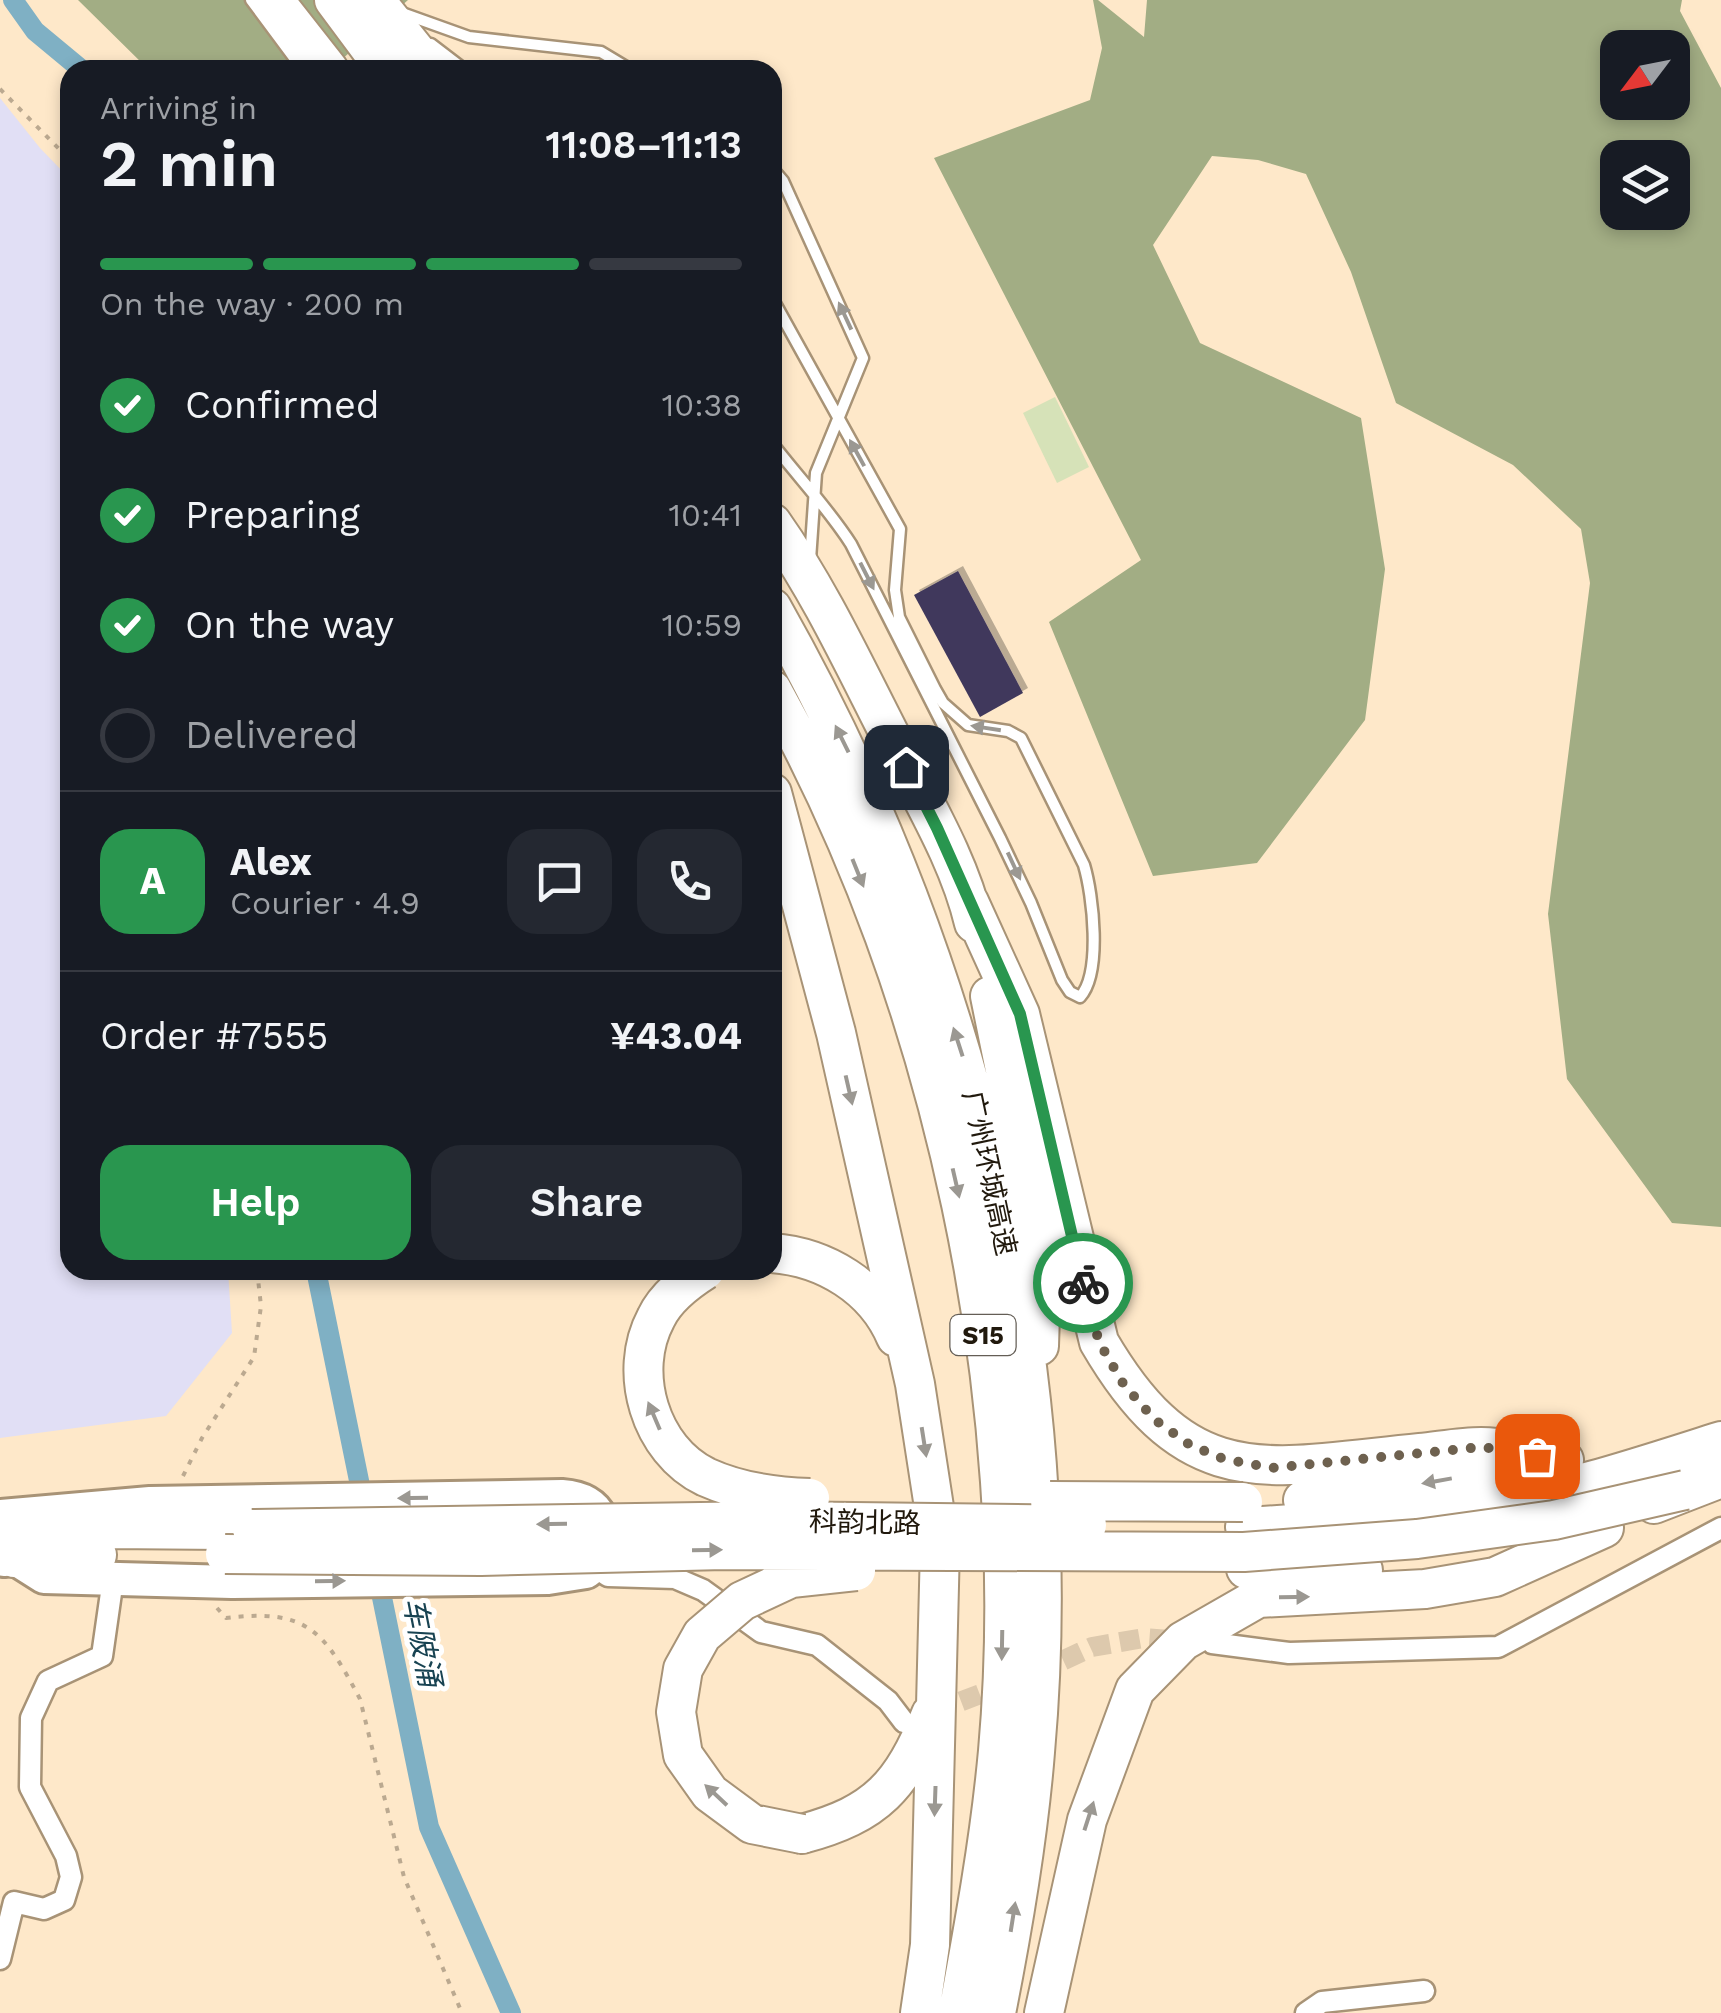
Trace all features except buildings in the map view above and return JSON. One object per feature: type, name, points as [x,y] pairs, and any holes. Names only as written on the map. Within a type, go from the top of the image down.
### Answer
[{"type":"highway","points":[[274,0],[321,60]]},
{"type":"highway","points":[[334,0],[379,60]]},
{"type":"highway","points":[[377,2],[423,60]]},
{"type":"highway","points":[[782,537],[810,576],[937,828],[1020,1014],[1099,1342],[1124,1385],[1155,1420],[1206,1452],[1272,1468],[1482,1447],[1637,1467]]},
{"type":"highway","name":"广州环城高速","points":[[782,625],[815,683],[869,795],[943,994],[975,1096],[996,1184],[1018,1311],[1031,1422],[1041,1589],[1036,1750],[1026,1838],[996,2013]]},
{"type":"highway","name":"广州环城高速","points":[[782,710],[834,814],[904,994],[954,1176],[983,1332],[998,1469],[1004,1588],[1002,1670],[988,1834],[958,2013]]},
{"type":"highway","points":[[782,830],[836,1033],[915,1384],[940,1546],[930,1945],[920,2013]]},
{"type":"highway","points":[[969,902],[1042,1252],[1042,1314],[1031,1422]]},
{"type":"highway","points":[[782,1254],[837,1270],[866,1293],[890,1324],[915,1384]]},
{"type":"highway","points":[[689,1280],[656,1318],[643,1358],[647,1406],[668,1446],[704,1476],[768,1497],[1290,1501],[1411,1486],[1564,1460]]},
{"type":"highway","name":"科韵北路","points":[[220,1550],[772,1521],[1245,1527],[1340,1521],[1494,1503],[1637,1467],[1721,1440]]},
{"type":"highway","name":"科韵北路","points":[[5,1551],[220,1550],[481,1556],[724,1550],[1244,1552],[1456,1534],[1554,1520],[1721,1478]]},
{"type":"highway","points":[[1044,2013],[1087,1820],[1136,1690],[1183,1641],[1258,1598],[1424,1589],[1495,1577],[1685,1490]]},
{"type":"highway","points":[[939,1693],[914,1755],[874,1804],[842,1823],[802,1834],[752,1824],[710,1792],[684,1755],[676,1712],[682,1669],[702,1635],[742,1601],[791,1578],[861,1571],[1083,1567],[1350,1571],[1423,1566],[1604,1528]]},
{"type":"main road","points":[[0,1516],[170,1502],[220,1550],[512,1579],[567,1576],[594,1566],[602,1552],[604,1534],[598,1512],[588,1502],[562,1496],[510,1497],[220,1550],[113,1579],[44,1577],[5,1551]]},
{"type":"street","points":[[1212,1643],[1289,1653],[1498,1647],[1721,1528]]},
{"type":"street","points":[[594,1566],[608,1576],[674,1578],[703,1590],[762,1632],[817,1645],[888,1701],[904,1722]]},
{"type":"street","points":[[0,1959],[14,1902],[44,1909],[64,1900],[71,1877],[66,1856],[30,1786],[31,1718],[48,1681],[102,1656],[113,1579]]},
{"type":"street","points":[[1306,2013],[1322,2002],[1424,1991]]},
{"type":"lane","points":[[251,0],[296,60]]},
{"type":"lane","points":[[377,2],[452,60]]},
{"type":"lane","points":[[377,2],[469,37],[602,52],[614,60]]},
{"type":"lane","points":[[782,180],[862,358],[816,474],[810,576]]},
{"type":"lane","points":[[782,316],[900,529],[894,590],[899,617],[935,689],[968,725],[1008,731],[1021,738],[1084,865],[1090,885],[1093,967],[1087,990],[1080,997],[1070,992],[1062,980],[1000,838],[850,544],[834,518],[782,455]]},
{"type":"lane","points":[[782,880],[836,1033]]},
{"type":"path","points":[[0,89],[60,150]]},
{"type":"path","points":[[170,1502],[202,1438],[254,1357],[261,1306],[258,1280]]},
{"type":"path","points":[[220,1550],[226,1618],[264,1613],[310,1626],[326,1641],[352,1682],[360,1699],[404,1877],[462,2013]]},
{"type":"shaded area","points":[[0,98],[60,169],[60,1280],[229,1280],[232,1333],[166,1416],[0,1438]]},
{"type":"green space","points":[[78,0],[408,0],[341,60],[139,60]]},
{"type":"green space","points":[[1093,0],[1144,37],[1147,0],[1682,0],[1680,11],[1721,88],[1721,1227],[1672,1223],[1567,1079],[1548,914],[1590,583],[1581,529],[1513,465],[1396,403],[1351,272],[1306,174],[1258,160],[1212,156],[1153,245],[1200,343],[1361,418],[1385,569],[1365,720],[1257,863],[1153,876],[1049,622],[1141,560],[934,158],[1090,100],[1102,48]]},
{"type":"green space","points":[[1055,397],[1089,467],[1057,483],[1023,413]]},
{"type":"waterway","name":"车陂涌","points":[[13,0],[35,31],[70,60]]},
{"type":"waterway","name":"车陂涌","points":[[318,1280],[365,1510]]},
{"type":"waterway","name":"车陂涌","points":[[377,1573],[429,1827],[511,2013]]},
{"type":"tunnel","points":[[1036,1673],[1092,1647],[1144,1638],[1185,1641]]},
{"type":"tunnel","points":[[933,1712],[1004,1685]]},
{"type":"way so far","points":[[1083,1283],[1099,1342],[1124,1385],[1155,1420],[1190,1445],[1224,1459],[1272,1468],[1482,1447],[1537,1456]]},
{"type":"route","points":[[906,767],[1020,1014],[1083,1283]]}]
